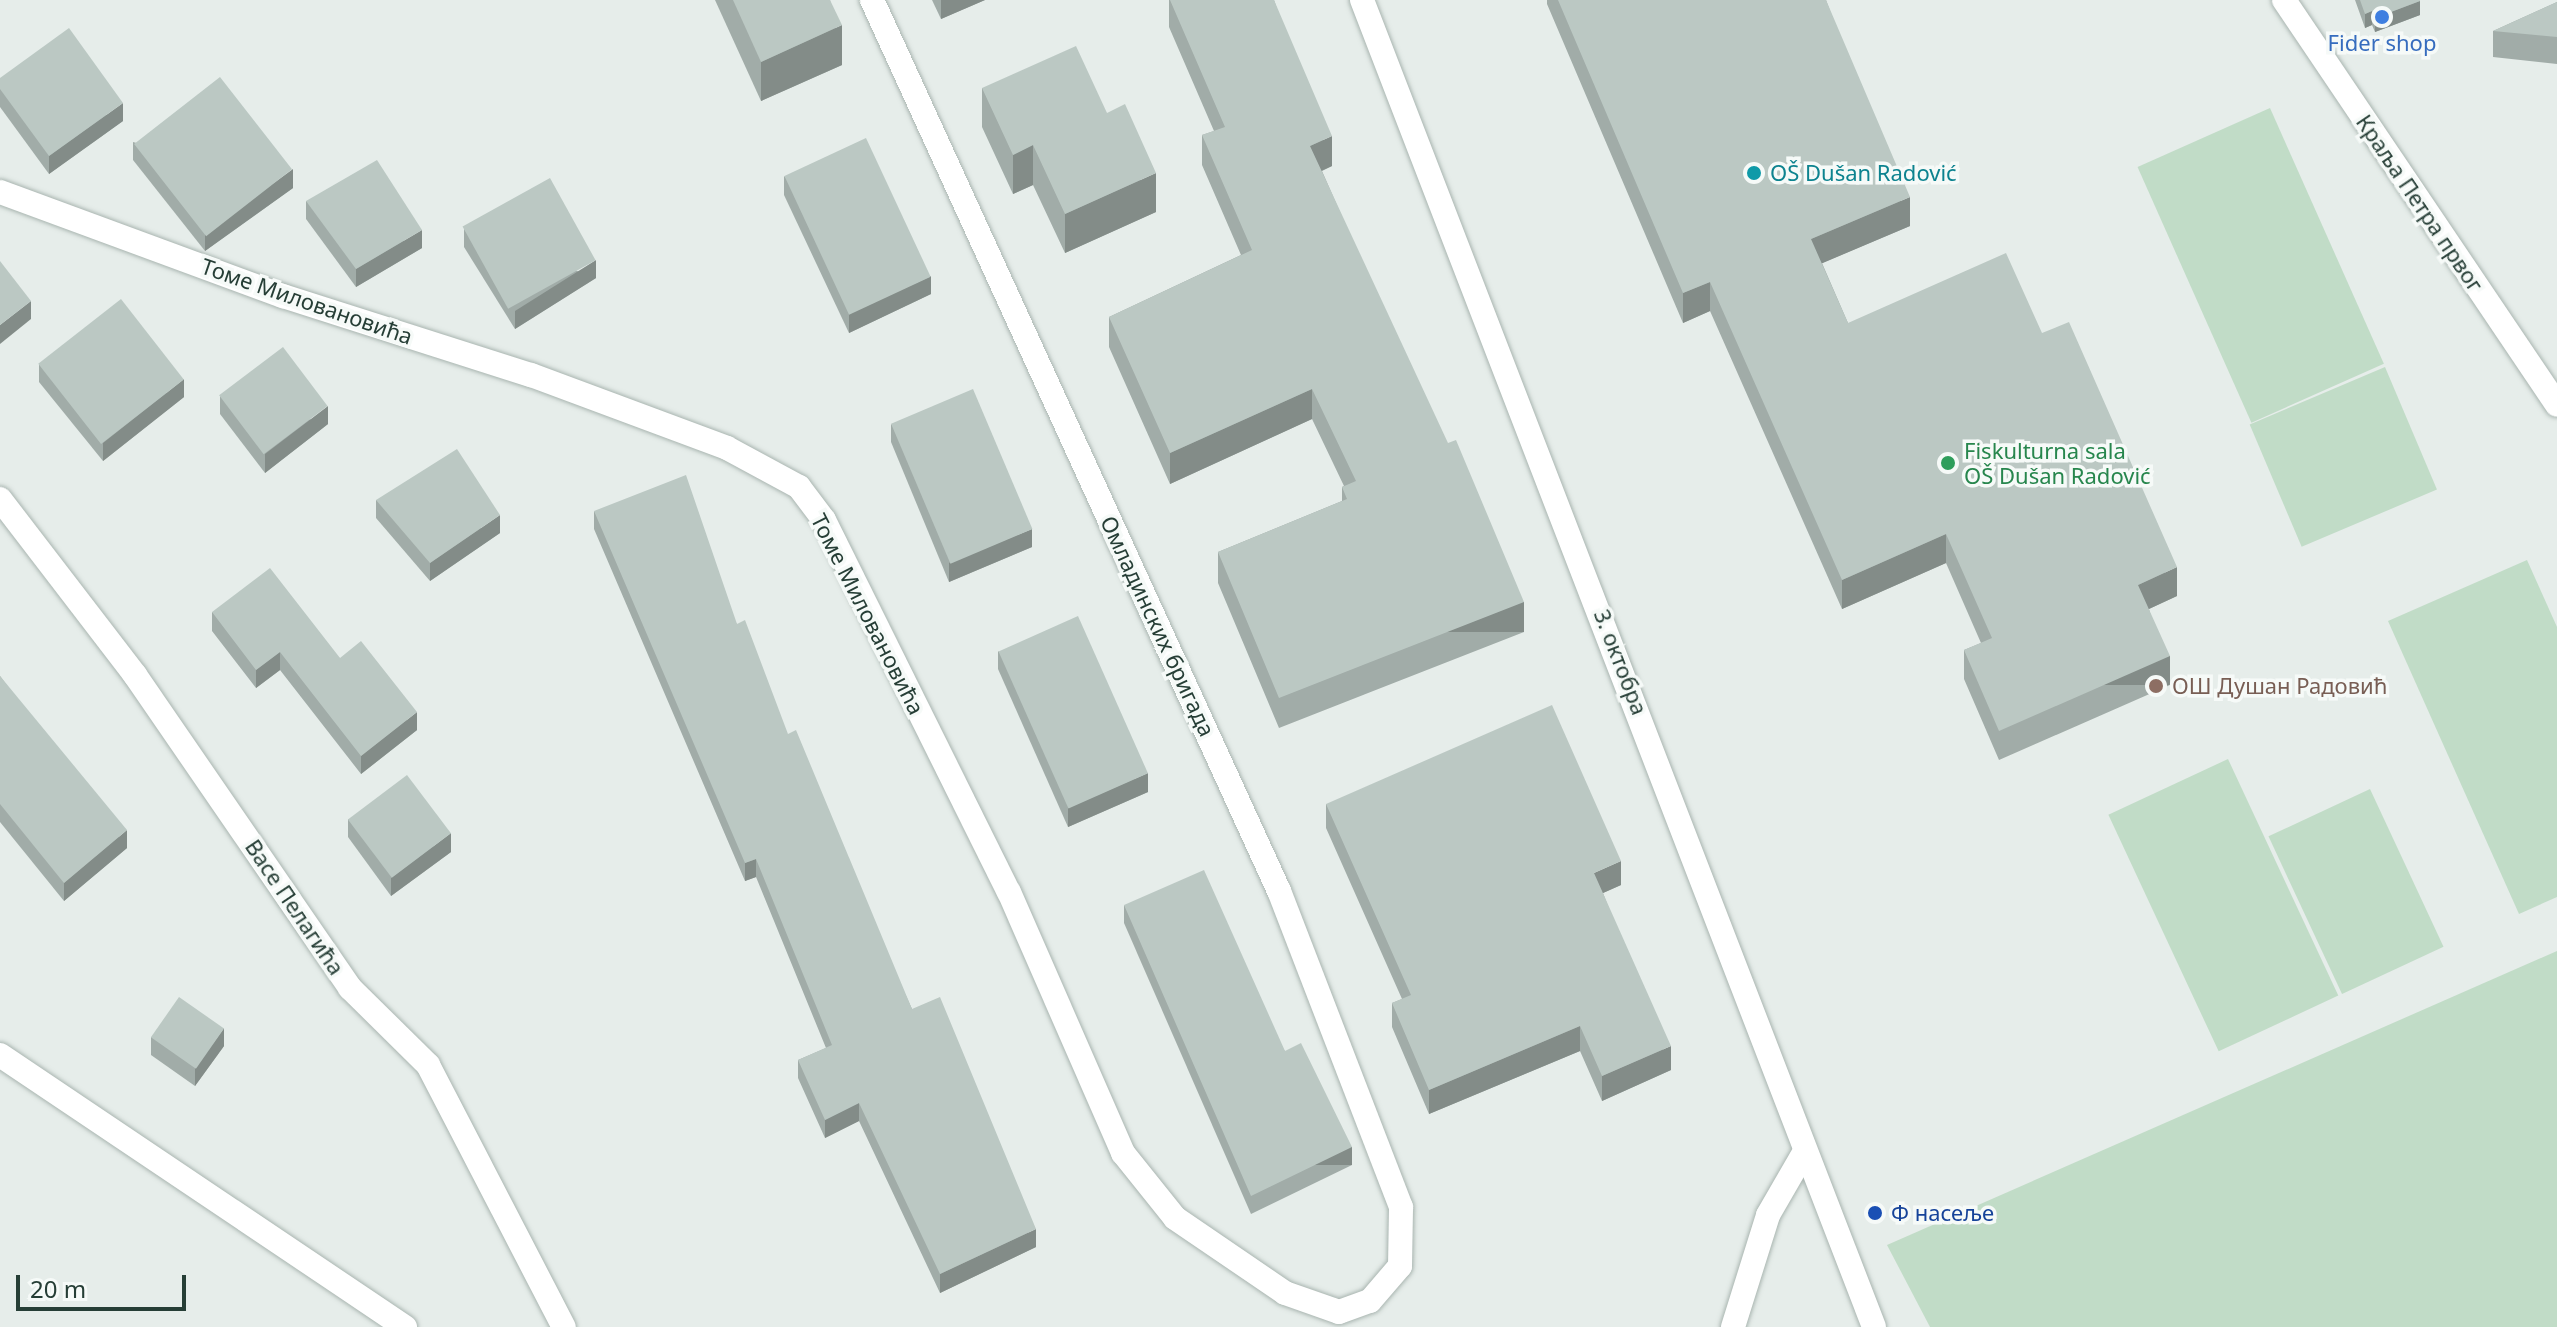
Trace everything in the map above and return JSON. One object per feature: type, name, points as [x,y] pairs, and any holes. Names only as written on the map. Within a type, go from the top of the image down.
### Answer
[{"type":"street","name":"Омладинских бригада","points":[[872,0],[1279,891],[1401,1207],[1400,1266]]},
{"type":"street","name":"3. октобра","points":[[1362,0],[1874,1327]]},
{"type":"street","name":"Краља Петра првог","points":[[2284,0],[2557,405]]},
{"type":"street","name":"Томе Миловановића","points":[[0,192],[283,296],[531,375],[727,448],[799,487],[824,520],[1009,892],[1123,1153],[1175,1218],[1298,1299],[1339,1312],[1370,1301],[1400,1266]]},
{"type":"street","name":"Васе Пелагића","points":[[0,499],[135,675],[350,988],[428,1065],[564,1327]]},
{"type":"street","points":[[0,1055],[174,1165],[405,1327]]},
{"type":"street","points":[[1733,1327],[1768,1215],[1805,1151]]},
{"type":"green space","points":[[2270,108],[2384,364],[2251,423],[2138,167]]},
{"type":"green space","points":[[2385,367],[2437,489],[2302,547],[2250,424]]},
{"type":"green space","points":[[2527,560],[2557,627],[2557,897],[2519,914],[2388,621]]},
{"type":"green space","points":[[2228,759],[2338,996],[2219,1051],[2108,815]]},
{"type":"green space","points":[[2370,789],[2444,947],[2342,994],[2268,836]]},
{"type":"green space","points":[[2557,951],[2557,1327],[1930,1327],[1887,1245]]},
{"type":"building","points":[[733,0],[830,0],[842,25],[761,62]]},
{"type":"building","points":[[1170,0],[1274,0],[1332,136],[1310,146],[1448,443],[1456,440],[1524,602],[1279,698],[1218,552],[1347,499],[1342,487],[1356,481],[1312,389],[1170,453],[1109,317],[1252,250],[1202,135],[1225,127]]},
{"type":"building","points":[[1558,0],[1826,0],[1910,197],[1811,239],[1848,323],[2006,253],[2042,333],[2069,322],[2177,567],[2138,585],[2170,656],[1999,731],[1964,650],[1992,638],[1946,534],[1842,580],[1710,282],[1683,293]]},
{"type":"building","points":[[2360,0],[2420,1],[2375,18],[2372,11],[2365,14]]},
{"type":"building","points":[[2557,2],[2557,37],[2493,31]]},
{"type":"building","points":[[69,28],[123,103],[49,156],[0,89],[0,78]]},
{"type":"building","points":[[1076,46],[1107,113],[1125,104],[1156,173],[1065,214],[1033,145],[1013,155],[982,88]]},
{"type":"building","points":[[220,77],[292,169],[206,236],[134,144]]},
{"type":"building","points":[[866,138],[931,277],[849,315],[784,176]]},
{"type":"building","points":[[377,160],[422,230],[356,269],[306,201]]},
{"type":"building","points":[[550,178],[596,260],[508,309],[463,226]]},
{"type":"building","points":[[0,261],[31,301],[0,325]]},
{"type":"building","points":[[121,299],[184,379],[101,444],[38,364]]},
{"type":"building","points":[[283,347],[328,406],[264,454],[219,395]]},
{"type":"building","points":[[973,389],[1032,529],[950,564],[891,424]]},
{"type":"building","points":[[457,449],[500,515],[430,563],[376,500]]},
{"type":"building","points":[[686,475],[737,624],[745,620],[788,734],[796,730],[912,1009],[940,997],[1036,1229],[940,1274],[859,1103],[825,1120],[798,1060],[832,1045],[756,859],[745,863],[594,511]]},
{"type":"building","points":[[270,568],[340,658],[361,641],[417,712],[361,756],[280,652],[256,670],[212,612]]},
{"type":"building","points":[[1078,616],[1148,773],[1068,809],[999,651]]},
{"type":"building","points":[[0,676],[127,830],[64,883],[0,804]]},
{"type":"building","points":[[1552,705],[1621,861],[1594,873],[1671,1046],[1602,1076],[1580,1026],[1429,1090],[1392,1003],[1411,995],[1326,804]]},
{"type":"building","points":[[407,775],[451,833],[392,878],[348,820]]},
{"type":"building","points":[[1204,870],[1285,1051],[1301,1043],[1352,1147],[1251,1196],[1124,905]]},
{"type":"building","points":[[179,997],[224,1029],[196,1069],[151,1037]]},
{"type":"place","name":"Fider shop","points":[[2382,17]]},
{"type":"place","name":"OŠ Dušan Radović","points":[[1754,173]]},
{"type":"place","name":"Fiskulturna sala OŠ Dušan Radović","points":[[1948,463]]},
{"type":"place","name":"ОШ Душан Радовић","points":[[2156,686]]},
{"type":"place","name":"Ф насеље","points":[[1875,1213]]}]
